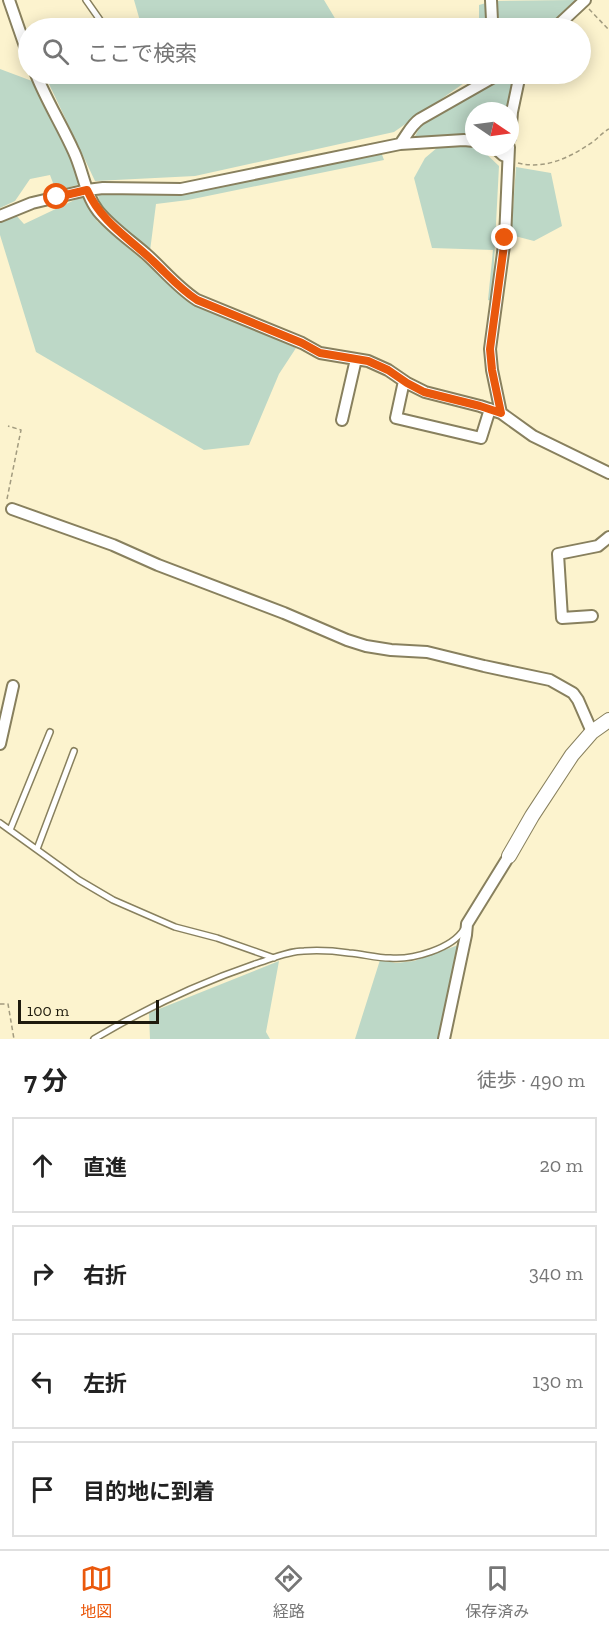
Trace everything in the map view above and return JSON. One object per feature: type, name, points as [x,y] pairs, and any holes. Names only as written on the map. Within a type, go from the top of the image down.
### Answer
[{"type":"street","points":[[9,0],[18,26]]},
{"type":"street","points":[[491,0],[492,18]]},
{"type":"street","points":[[566,18],[584,1]]},
{"type":"street","points":[[41,84],[75,152],[87,190],[97,210],[186,293],[197,300],[302,343],[320,353],[368,361],[388,370],[424,392],[501,413],[533,436],[609,473]]},
{"type":"street","points":[[400,144],[413,124],[481,84]]},
{"type":"street","points":[[515,102],[518,84]]},
{"type":"street","points":[[0,216],[32,203],[87,190],[181,189],[400,144],[465,140]]},
{"type":"street","points":[[501,413],[490,349],[505,238],[509,156]]},
{"type":"street","points":[[342,420],[356,359]]},
{"type":"street","points":[[404,381],[396,418],[481,438],[490,409]]},
{"type":"street","points":[[12,509],[113,545],[347,640],[366,646],[427,652],[550,680],[573,693],[592,732]]},
{"type":"street","points":[[592,616],[562,618],[558,554],[598,546],[609,537]]},
{"type":"street","points":[[0,744],[13,686]]},
{"type":"street","points":[[444,1039],[467,924],[572,755],[592,732],[609,720]]},
{"type":"lane","points":[[86,0],[99,18]]},
{"type":"lane","points":[[10,830],[50,732]]},
{"type":"lane","points":[[37,849],[74,752]]},
{"type":"lane","points":[[0,823],[79,880],[113,900],[175,927],[217,938],[274,958]]},
{"type":"lane","points":[[94,1039],[141,1012],[189,989],[274,958],[303,951],[347,952],[390,958],[413,957],[446,945],[462,933],[467,924]]},
{"type":"path","points":[[584,1],[609,30]]},
{"type":"path","points":[[511,156],[531,166],[550,164],[594,141],[609,129]]},
{"type":"path","points":[[8,426],[21,430],[5,507],[12,509]]},
{"type":"path","points":[[0,1004],[8,1004],[14,1039]]},
{"type":"green space","points":[[134,0],[324,0],[335,18],[139,18]]},
{"type":"green space","points":[[574,0],[577,3],[561,18],[499,18],[494,1]]},
{"type":"green space","points":[[486,3],[489,18],[479,18],[479,5]]},
{"type":"green space","points":[[0,69],[18,76],[18,84],[34,84],[71,156],[80,184],[56,191],[50,175],[30,179],[15,201],[0,208]]},
{"type":"green space","points":[[49,84],[463,84],[394,132],[195,176],[95,181]]},
{"type":"green space","points":[[493,84],[513,84],[510,102],[465,102],[465,135],[414,138],[422,123]]},
{"type":"green space","points":[[438,147],[465,147],[465,156],[488,156],[499,166],[492,301],[488,300],[493,250],[432,248],[414,178],[425,158]]},
{"type":"green space","points":[[381,152],[384,160],[188,200],[156,204],[150,251],[111,218],[98,195],[183,193]]},
{"type":"green space","points":[[516,167],[551,173],[562,226],[534,241],[511,235]]},
{"type":"green space","points":[[83,196],[97,221],[187,299],[296,348],[279,374],[249,445],[204,450],[36,352],[0,235],[0,221],[14,213],[24,224]]},
{"type":"green space","points":[[461,944],[440,1039],[355,1039],[380,960],[396,963],[414,961]]},
{"type":"green space","points":[[279,961],[266,1032],[270,1039],[150,1039],[149,1013]]},
{"type":"route","points":[[57,197],[87,190],[97,210],[186,293],[197,300],[302,343],[320,353],[368,361],[388,370],[424,392],[501,413],[490,349],[505,238]]}]
